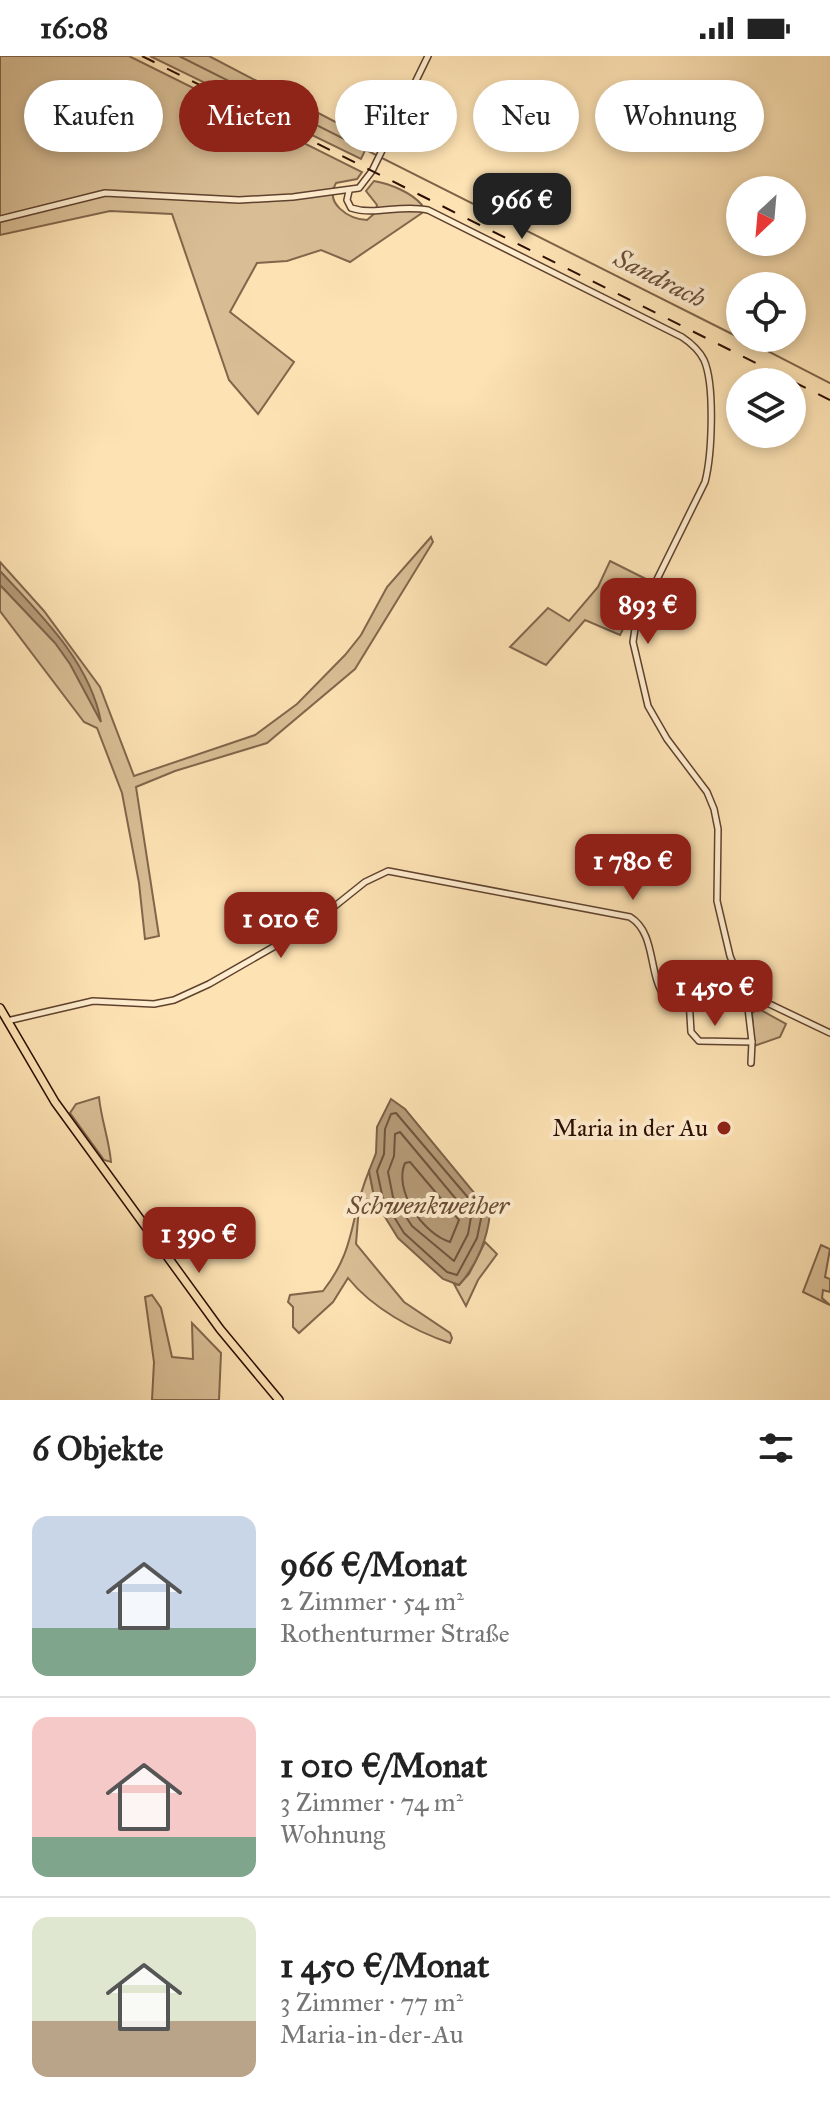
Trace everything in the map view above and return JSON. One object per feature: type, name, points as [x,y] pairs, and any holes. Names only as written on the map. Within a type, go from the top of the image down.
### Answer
[{"type":"main road","points":[[0,1008],[55,1102],[220,1329],[279,1400]]},
{"type":"street","points":[[0,219],[105,193],[239,200],[359,188],[375,166],[428,56]]},
{"type":"street","points":[[349,191],[347,200],[351,208],[364,212],[407,205],[428,210],[682,337],[704,359],[709,397],[709,466],[705,482],[636,622],[633,642],[648,706],[667,739],[707,792],[716,814],[717,901],[730,956],[745,992],[742,1001]]},
{"type":"street","points":[[7,1021],[44,1015],[93,1001],[154,1004],[174,1000],[209,984],[298,933],[365,882],[388,871],[631,917],[644,930],[661,992],[670,998],[742,1001],[748,1008],[751,1063]]},
{"type":"street","points":[[745,992],[754,991],[759,999],[830,1033]]},
{"type":"street","points":[[689,999],[691,1032],[695,1040],[752,1042]]},
{"type":"street","points":[[748,1008],[754,1007],[759,999]]},
{"type":"shaded area","points":[[0,56],[129,56],[179,81],[179,152],[319,151],[362,172],[357,179],[336,183],[333,190],[333,197],[340,209],[352,217],[367,220],[375,213],[377,205],[366,191],[374,181],[393,186],[422,205],[422,213],[350,262],[321,250],[287,261],[257,263],[230,312],[294,362],[258,414],[229,380],[172,214],[110,211],[0,235]]},
{"type":"shaded area","points":[[150,56],[209,56],[255,80],[199,80]]},
{"type":"shaded area","points":[[319,113],[335,122],[335,146],[319,138]]},
{"type":"shaded area","points":[[347,152],[364,152],[361,159]]},
{"type":"shaded area","points":[[431,537],[433,542],[355,669],[267,743],[175,771],[136,787],[159,936],[145,939],[139,883],[122,793],[97,728],[84,722],[0,611],[0,562],[44,611],[100,687],[134,776],[255,735],[297,704],[345,655],[361,635],[387,587]]},
{"type":"shaded area","points":[[610,561],[648,580],[620,635],[585,620],[546,665],[510,647],[548,608],[569,621],[598,587]]},
{"type":"shaded area","points":[[759,1009],[786,1024],[780,1037],[754,1046],[752,1013]]},
{"type":"shaded area","points":[[99,1097],[111,1162],[104,1160],[70,1113],[76,1104]]},
{"type":"shaded area","points":[[369,1171],[375,1201],[366,1199],[359,1206],[356,1244],[404,1302],[450,1333],[450,1343],[394,1317],[369,1299],[348,1278],[333,1302],[299,1333],[293,1327],[293,1307],[288,1302],[290,1295],[323,1291],[334,1275],[347,1247]]},
{"type":"shaded area","points":[[485,1242],[497,1254],[478,1280],[466,1306],[454,1284],[459,1285],[469,1274]]},
{"type":"shaded area","points":[[821,1245],[830,1249],[825,1277],[830,1279],[830,1292],[823,1290],[822,1298],[830,1305],[803,1292]]},
{"type":"shaded area","points":[[152,1295],[161,1308],[172,1357],[193,1359],[192,1323],[221,1353],[219,1400],[152,1400],[154,1362],[145,1297]]},
{"type":"water","points":[[0,571],[47,622],[75,659],[95,700],[101,722],[55,643],[0,585]]},
{"type":"water","name":"Schwenkweiher","points":[[391,1099],[405,1109],[490,1212],[480,1251],[459,1285],[443,1279],[398,1238],[375,1201],[369,1171],[376,1153],[377,1127]]},
{"type":"waterway","name":"Sandrach","points":[[179,56],[726,331]]},
{"type":"waterway","name":"Sandrach","points":[[769,352],[830,383]]},
{"type":"railway","points":[[142,56],[830,400]]},
{"type":"place","name":"Maria in der Au","points":[[724,1128]]}]
